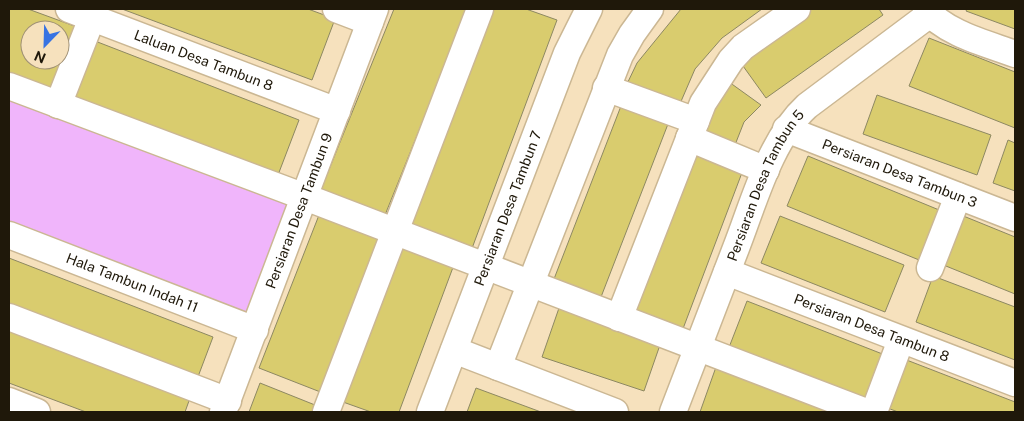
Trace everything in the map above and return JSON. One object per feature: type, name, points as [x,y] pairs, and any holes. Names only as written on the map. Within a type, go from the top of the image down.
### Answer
[{"type":"street","points":[[336,9],[373,15]]},
{"type":"street","points":[[326,412],[480,9]]},
{"type":"street","name":"Persiaran Desa Tambun 7","points":[[430,412],[567,53],[589,9]]},
{"type":"street","points":[[498,367],[620,55],[650,9]]},
{"type":"street","points":[[619,318],[692,130],[711,89],[743,47],[797,9]]},
{"type":"street","points":[[928,12],[946,26],[964,35],[1015,54]]},
{"type":"street","name":"Persiaran Desa Tambun 5","points":[[673,412],[766,170],[786,129],[807,106],[928,12]]},
{"type":"street","points":[[58,105],[80,13]]},
{"type":"street","name":"Laluan Desa Tambun 8","points":[[80,13],[337,112]]},
{"type":"street","name":"Persiaran Desa Tambun 9","points":[[225,407],[373,15]]},
{"type":"street","points":[[9,86],[866,412]]},
{"type":"street","points":[[606,88],[692,130],[766,170]]},
{"type":"street","name":"Persiaran Desa Tambun 3","points":[[786,129],[1015,218]]},
{"type":"street","points":[[930,268],[958,196]]},
{"type":"street","name":"Hala Tambun Indah 11","points":[[9,235],[255,330]]},
{"type":"street","name":"Persiaran Desa Tambun 8","points":[[727,272],[1015,383]]},
{"type":"street","points":[[9,317],[225,407]]},
{"type":"street","points":[[874,412],[902,340]]},
{"type":"street","points":[[454,350],[615,412]]},
{"type":"street","points":[[9,401],[38,412]]},
{"type":"shaded area","points":[[9,95],[288,201],[246,315],[9,223]]},
{"type":"building","points":[[9,9],[28,9],[58,20],[20,20],[20,70],[61,70],[53,90],[9,73]]},
{"type":"building","points":[[122,9],[308,9],[335,19],[312,80]]},
{"type":"building","points":[[394,9],[468,9],[383,220],[319,194]]},
{"type":"building","points":[[487,9],[526,9],[557,20],[471,251],[405,227]]},
{"type":"building","points":[[681,9],[762,9],[722,38],[695,69],[679,106],[626,86],[637,63]]},
{"type":"building","points":[[809,9],[879,9],[883,15],[766,98],[738,59]]},
{"type":"building","points":[[967,9],[1015,9],[1015,29],[966,11]]},
{"type":"building","points":[[70,24],[77,27],[70,45]]},
{"type":"building","points":[[929,38],[1015,72],[1015,128],[909,86]]},
{"type":"building","points":[[95,41],[299,120],[278,175],[74,97]]},
{"type":"building","points":[[729,82],[761,105],[744,122],[733,150],[697,135]]},
{"type":"building","points":[[877,95],[991,135],[977,175],[863,134]]},
{"type":"building","points":[[621,106],[668,124],[601,297],[554,279]]},
{"type":"building","points":[[1008,140],[1015,143],[1015,191],[993,183]]},
{"type":"building","points":[[691,150],[743,170],[681,334],[628,313]]},
{"type":"building","points":[[808,156],[944,212],[924,262],[787,206]]},
{"type":"building","points":[[321,210],[385,235],[323,393],[259,368]]},
{"type":"building","points":[[956,213],[1015,237],[1015,294],[936,262]]},
{"type":"building","points":[[780,216],[904,265],[885,312],[761,263]]},
{"type":"building","points":[[403,242],[455,262],[399,412],[371,412],[343,402]]},
{"type":"building","points":[[9,258],[213,337],[196,382],[9,310]]},
{"type":"building","points":[[933,276],[1015,307],[1015,360],[916,322]]},
{"type":"building","points":[[747,301],[885,355],[866,404],[728,350]]},
{"type":"building","points":[[559,308],[661,342],[644,391],[542,357]]},
{"type":"building","points":[[9,329],[190,398],[185,412],[86,412],[9,383]]},
{"type":"building","points":[[904,359],[1015,402],[1015,412],[898,412],[885,407]]},
{"type":"building","points":[[716,367],[840,412],[700,412]]},
{"type":"building","points":[[260,383],[320,407],[317,412],[249,412]]},
{"type":"building","points":[[476,388],[541,412],[467,412]]}]
